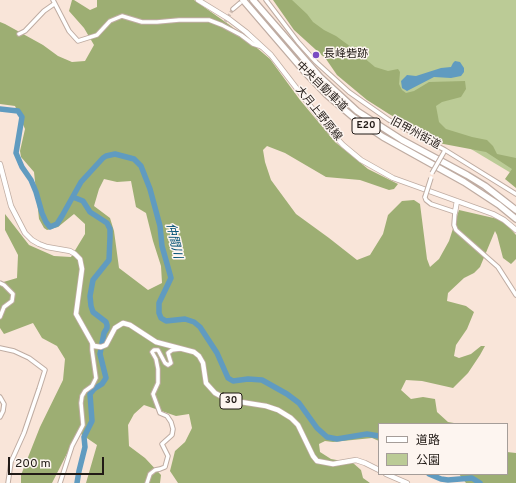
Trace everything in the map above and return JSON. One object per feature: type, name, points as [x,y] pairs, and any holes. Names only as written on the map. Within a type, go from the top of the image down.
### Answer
[{"type":"highway","name":"中央自動車道","points":[[253,0],[307,64],[331,89],[353,107],[372,122],[491,190],[516,210]]},
{"type":"highway","name":"中央自動車道","points":[[242,1],[327,95],[353,117],[383,138],[464,182],[516,219]]},
{"type":"main road","name":"大月上野原線","points":[[198,0],[229,19],[263,47],[277,62],[328,130],[352,153],[368,165],[393,178],[493,214],[504,220],[516,230]]},
{"type":"main road","points":[[0,164],[11,206],[25,233],[39,244],[70,251],[80,259],[82,269],[76,314],[95,346]]},
{"type":"main road","points":[[455,212],[457,201]]},
{"type":"main road","name":"30","points":[[95,346],[106,345],[115,328],[123,323],[130,325],[156,342],[194,352],[203,362],[206,383],[211,389],[219,396],[231,401],[266,406],[291,418],[298,425],[313,456],[317,461],[334,464],[356,460],[378,470]]},
{"type":"main road","points":[[388,475],[407,483]]},
{"type":"street","points":[[53,0],[69,31],[78,41],[96,35],[110,20],[122,16],[142,22],[208,20],[223,23],[253,44],[263,47]]},
{"type":"street","name":"旧甲州街道","points":[[266,0],[298,42],[316,62],[349,92],[389,120],[444,151],[432,173],[425,197],[431,204],[455,212]]},
{"type":"street","points":[[233,9],[242,1]]},
{"type":"street","points":[[19,34],[25,31],[44,10],[54,4]]},
{"type":"street","points":[[444,151],[516,194]]},
{"type":"street","points":[[455,212],[454,225],[456,230],[498,267],[516,295]]},
{"type":"street","points":[[0,283],[13,294],[12,301],[4,307],[0,317]]},
{"type":"street","points":[[60,483],[72,446],[83,425],[81,403],[82,396],[85,391],[92,386],[96,378],[92,350],[95,346]]},
{"type":"street","points":[[0,348],[14,351],[29,358],[45,370],[40,389],[24,433],[11,462],[8,483]]},
{"type":"street","points":[[147,483],[150,474],[155,470],[165,467],[168,456],[162,444],[172,435],[173,429],[167,416],[160,414],[153,394],[158,383],[158,369],[156,359],[152,352],[154,350],[158,350],[165,363],[168,365],[170,363],[168,353],[172,350],[179,350],[181,348]]},
{"type":"street","points":[[0,397],[4,404],[0,417]]},
{"type":"green space","points":[[72,0],[90,10],[97,7],[97,0],[194,0],[231,26],[270,59],[300,100],[335,142],[368,169],[398,184],[394,189],[389,190],[360,180],[326,177],[285,153],[267,146],[263,150],[271,180],[296,214],[357,260],[370,255],[383,234],[388,215],[402,201],[414,200],[420,204],[427,259],[430,267],[439,259],[449,241],[459,210],[498,219],[507,225],[516,235],[516,259],[511,264],[503,258],[495,231],[480,267],[474,273],[464,278],[448,293],[447,301],[466,306],[474,312],[467,329],[456,345],[454,356],[459,358],[471,354],[481,346],[485,346],[480,355],[468,373],[453,388],[422,381],[406,380],[401,390],[411,399],[423,397],[435,399],[437,412],[448,422],[454,423],[378,423],[378,441],[372,438],[333,442],[325,441],[319,444],[320,452],[331,459],[353,463],[361,470],[363,478],[370,483],[178,483],[170,471],[175,451],[185,442],[192,428],[189,414],[176,416],[144,405],[134,414],[128,425],[129,446],[145,458],[161,475],[160,483],[86,483],[97,445],[78,432],[52,483],[21,483],[21,475],[40,427],[63,380],[65,359],[57,346],[42,338],[33,323],[4,334],[0,328],[0,283],[17,278],[18,255],[5,230],[5,214],[29,245],[54,256],[71,257],[85,234],[85,224],[74,214],[58,227],[47,230],[44,228],[39,219],[34,172],[21,157],[20,151],[25,129],[15,106],[0,104],[0,22],[43,45],[58,56],[72,62],[85,61],[94,45],[84,28],[69,11]],"holes":[[[104,179],[117,182],[131,181],[136,207],[146,213],[161,266],[162,283],[148,290],[119,268],[114,231],[110,218],[94,206],[99,189]]]},
{"type":"green space","points":[[273,0],[292,0],[313,22],[336,36],[375,67],[388,71],[398,69],[400,72],[399,84],[402,90],[406,93],[414,91],[429,82],[465,81],[466,89],[461,97],[442,102],[436,106],[439,122],[446,129],[487,140],[493,146],[497,154],[516,158],[516,188],[505,179],[512,169],[486,152],[433,142],[412,127],[367,100],[337,75],[326,59],[294,30]]},
{"type":"green space","points":[[279,0],[516,0],[516,176],[379,94]]},
{"type":"green space","points":[[508,452],[516,453],[516,483],[466,483],[460,475],[508,475]]},
{"type":"water","points":[[455,61],[460,62],[464,68],[464,72],[461,76],[451,78],[434,77],[407,91],[402,88],[401,81],[407,75],[416,76],[441,68],[451,67]]},
{"type":"waterway","name":"仲間川","points":[[0,109],[18,111],[22,117],[16,153],[22,167],[31,180],[42,213],[50,227],[57,224],[81,182],[103,158],[115,154],[134,159],[141,166],[150,189],[160,226],[162,246],[171,278],[159,303],[159,313],[161,318],[166,321],[185,319],[194,322],[200,327],[217,353],[228,378],[233,381],[248,379],[262,380],[287,394],[299,403],[317,428],[327,437],[337,439],[367,434],[378,436]]},
{"type":"waterway","points":[[73,197],[83,201],[90,212],[107,223],[110,229],[109,260],[93,280],[90,296],[93,312],[106,322],[107,325],[100,354],[106,378],[102,384],[94,389],[90,394],[92,421],[84,437],[85,447],[77,483]]},
{"type":"waterway","name":"仲間川","points":[[431,475],[448,480],[472,478],[480,483]]},
{"type":"tunnel","points":[[225,22],[233,9]]},
{"type":"place","name":"長峰砦跡","points":[[316,55]]}]
